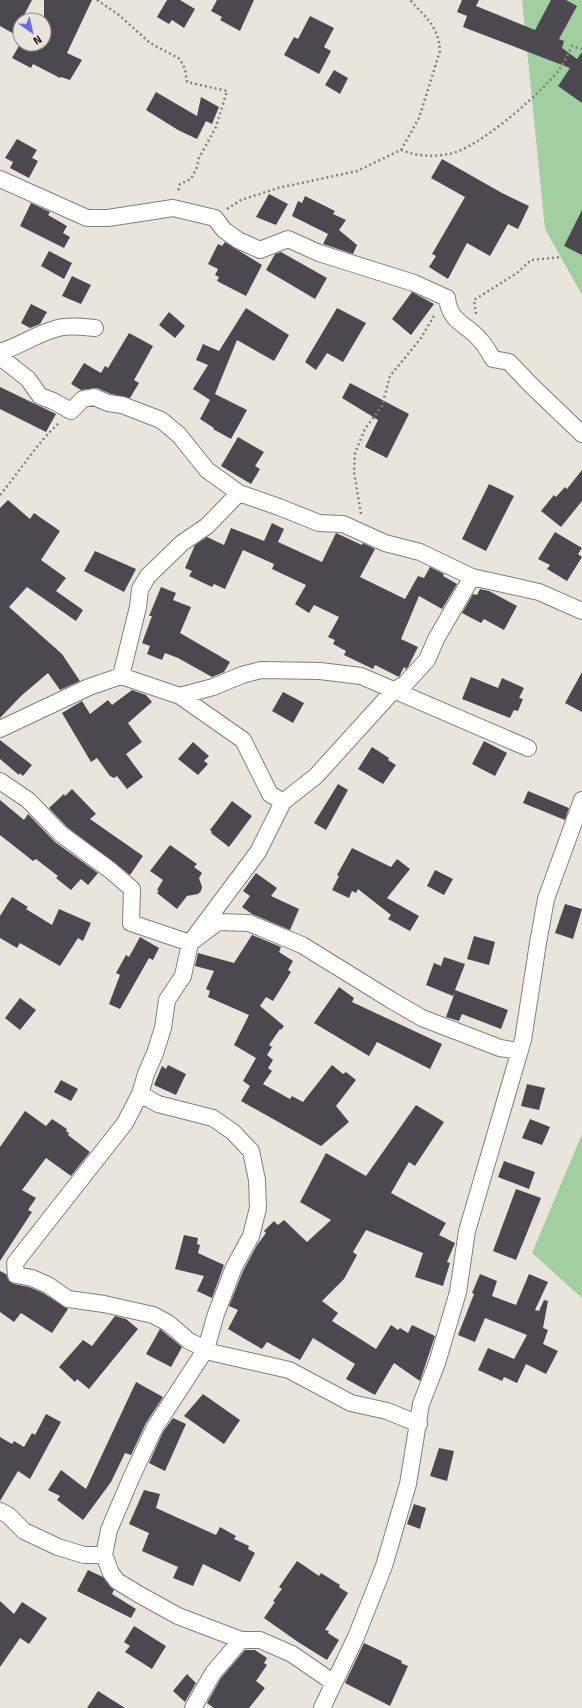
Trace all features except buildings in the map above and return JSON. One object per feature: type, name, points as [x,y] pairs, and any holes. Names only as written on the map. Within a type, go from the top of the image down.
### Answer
[{"type":"street","points":[[0,179],[87,218],[108,218],[173,208],[215,218],[224,230],[238,240],[260,250],[288,239],[319,253],[414,283],[447,298],[448,309],[452,317],[481,340],[493,360],[509,362],[582,434]]},
{"type":"street","points":[[0,352],[58,328],[75,326],[95,328]]},
{"type":"street","points":[[0,357],[28,379],[40,396],[71,411],[83,399],[94,397],[108,403],[122,405],[161,420],[179,435],[207,470],[240,493],[319,523],[343,524],[385,543],[420,552],[472,577],[539,592],[582,611]]},
{"type":"street","points":[[121,676],[138,607],[140,588],[148,576],[182,543],[207,526],[240,493]]},
{"type":"street","points":[[419,1424],[387,1411],[350,1403],[289,1370],[214,1353],[189,1341],[168,1323],[153,1315],[104,1304],[68,1299],[48,1285],[32,1278],[16,1275],[15,1263],[21,1254],[37,1237],[105,1146],[125,1123],[140,1094],[163,1028],[167,1000],[183,976],[190,943],[258,852],[283,802],[316,776],[393,691],[405,684],[427,660],[436,639],[472,577]]},
{"type":"street","points":[[180,696],[213,687],[242,675],[261,670],[320,671],[360,676],[528,748]]},
{"type":"street","points":[[0,729],[89,687],[121,676],[180,696],[243,740],[270,794],[283,802]]},
{"type":"street","points":[[0,781],[28,800],[61,834],[110,870],[132,889],[131,923],[190,943]]},
{"type":"street","points":[[322,1708],[356,1637],[384,1566],[408,1484],[419,1424],[421,1404],[437,1363],[458,1292],[467,1231],[523,1040],[546,899],[582,800]]},
{"type":"street","points":[[190,943],[218,922],[249,923],[302,945],[422,1018],[500,1048],[519,1051]]},
{"type":"street","points":[[140,1094],[158,1104],[213,1118],[233,1132],[251,1151],[257,1180],[258,1208],[251,1236],[234,1266],[216,1314],[206,1349],[155,1427],[109,1530],[104,1555],[111,1573],[117,1581],[178,1616],[240,1640],[260,1640],[292,1654],[334,1683]]},
{"type":"street","points":[[0,1511],[8,1515],[24,1531],[58,1547],[84,1555],[104,1555]]},
{"type":"street","points":[[193,1708],[213,1673],[240,1640]]},
{"type":"path","points":[[97,0],[119,15],[150,43],[180,59],[185,69],[187,82],[227,91],[216,127],[199,158],[197,167],[191,179],[180,184],[173,208]]},
{"type":"path","points":[[215,218],[241,200],[300,182],[357,171],[401,150],[419,118],[440,51],[439,40],[429,18],[410,0]]},
{"type":"path","points":[[401,150],[414,155],[429,156],[450,154],[473,144],[515,112],[542,88],[559,70],[572,46],[582,49]]},
{"type":"path","points":[[481,340],[474,300],[517,273],[531,260],[561,257]]},
{"type":"path","points":[[372,538],[363,524],[354,472],[355,453],[365,429],[382,406],[386,397],[387,382],[393,370],[422,338],[447,298]]},
{"type":"path","points":[[0,495],[22,468],[35,448],[71,411]]},
{"type":"green space","points":[[522,0],[582,0],[582,295],[545,229]]},
{"type":"green space","points":[[582,1134],[582,1298],[532,1253]]}]
